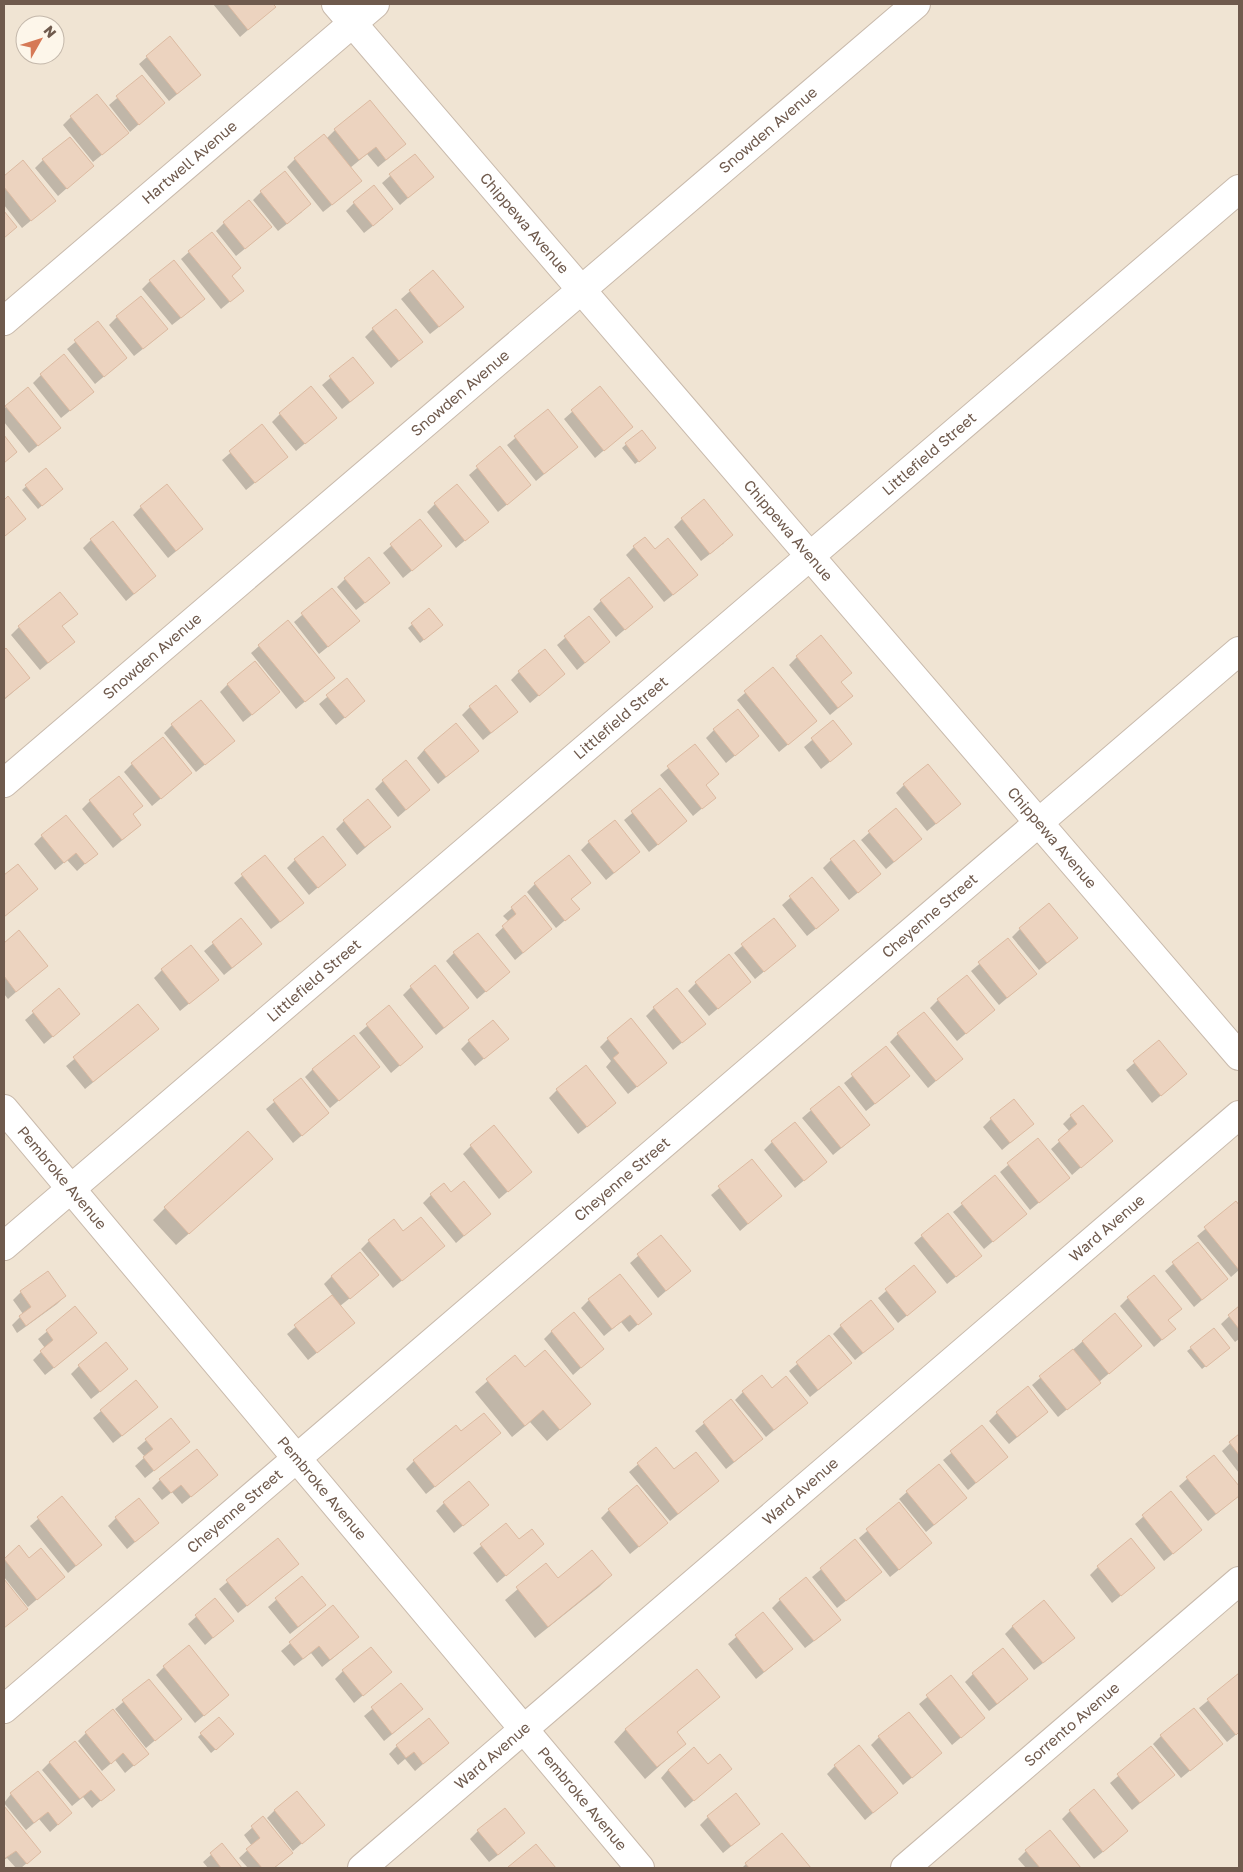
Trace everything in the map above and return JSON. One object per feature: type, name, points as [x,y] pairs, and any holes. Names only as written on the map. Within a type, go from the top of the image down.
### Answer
[{"type":"street","name":"Hartwell Avenue","points":[[4,321],[344,13],[374,4]]},
{"type":"street","name":"Snowden Avenue","points":[[4,783],[916,4]]},
{"type":"street","name":"Chippewa Avenue","points":[[344,13],[1239,1056]]},
{"type":"street","name":"Littlefield Street","points":[[4,1246],[1239,189]]},
{"type":"street","name":"Cheyenne Street","points":[[4,1709],[1239,651]]},
{"type":"street","name":"Pembroke Avenue","points":[[4,1109],[640,1868]]},
{"type":"street","name":"Ward Avenue","points":[[362,1868],[1239,1114]]},
{"type":"street","name":"Sorrento Avenue","points":[[905,1868],[1239,1581]]},
{"type":"shaded area","points":[[4,4],[1239,4],[1239,1868],[4,1868]]},
{"type":"building","points":[[227,4],[273,4],[276,7],[248,30]]},
{"type":"building","points":[[170,36],[201,75],[177,94],[146,56]]},
{"type":"building","points":[[142,75],[165,103],[139,125],[116,96]]},
{"type":"building","points":[[97,94],[129,133],[102,155],[70,116]]},
{"type":"building","points":[[370,100],[406,144],[386,160],[376,147],[359,160],[334,129]]},
{"type":"building","points":[[324,134],[362,181],[332,205],[294,158]]},
{"type":"building","points":[[70,137],[94,166],[67,189],[42,159]]},
{"type":"building","points":[[415,154],[434,177],[408,198],[389,174]]},
{"type":"building","points":[[23,160],[56,201],[31,221],[4,187],[4,176]]},
{"type":"building","points":[[285,171],[311,204],[287,224],[260,191]]},
{"type":"building","points":[[374,185],[393,209],[373,226],[353,202]]},
{"type":"building","points":[[249,200],[272,227],[245,249],[223,222]]},
{"type":"building","points":[[4,211],[17,227],[4,238]]},
{"type":"building","points":[[212,232],[241,268],[232,276],[244,291],[230,302],[188,251]]},
{"type":"building","points":[[174,260],[205,299],[181,318],[149,280]]},
{"type":"building","points":[[433,270],[464,307],[439,327],[409,290]]},
{"type":"building","points":[[141,296],[168,329],[143,349],[116,316]]},
{"type":"building","points":[[396,309],[423,342],[399,361],[372,328]]},
{"type":"building","points":[[98,321],[127,358],[104,377],[74,340]]},
{"type":"building","points":[[64,354],[94,392],[70,411],[40,374]]},
{"type":"building","points":[[353,357],[374,383],[350,402],[329,376]]},
{"type":"building","points":[[311,386],[337,418],[305,444],[279,413]]},
{"type":"building","points":[[600,386],[633,427],[604,451],[571,410]]},
{"type":"building","points":[[28,387],[61,428],[38,446],[5,406]]},
{"type":"building","points":[[548,409],[578,447],[544,474],[514,436]]},
{"type":"building","points":[[262,424],[288,457],[255,483],[229,451]]},
{"type":"building","points":[[642,430],[656,448],[639,462],[625,443]]},
{"type":"building","points":[[4,435],[17,452],[4,463]]},
{"type":"building","points":[[500,446],[531,485],[507,505],[476,466]]},
{"type":"building","points":[[46,468],[63,489],[42,506],[25,485]]},
{"type":"building","points":[[167,484],[203,529],[176,551],[140,506]]},
{"type":"building","points":[[457,484],[489,522],[465,541],[434,503]]},
{"type":"building","points":[[8,496],[26,519],[5,536],[4,500]]},
{"type":"building","points":[[704,499],[733,535],[710,554],[681,518]]},
{"type":"building","points":[[420,519],[442,546],[412,571],[390,544]]},
{"type":"building","points":[[113,521],[156,576],[134,594],[90,539]]},
{"type":"building","points":[[645,537],[655,549],[668,538],[698,575],[673,595],[633,546]]},
{"type":"building","points":[[369,557],[390,583],[365,603],[344,578]]},
{"type":"building","points":[[629,577],[653,607],[625,630],[600,600]]},
{"type":"building","points":[[332,588],[360,621],[328,647],[301,613]]},
{"type":"building","points":[[60,592],[78,614],[62,626],[75,642],[48,663],[18,626]]},
{"type":"building","points":[[429,608],[443,625],[424,640],[411,623]]},
{"type":"building","points":[[589,616],[610,642],[585,663],[564,636]]},
{"type":"building","points":[[288,620],[335,678],[305,702],[258,645]]},
{"type":"building","points":[[821,635],[852,673],[841,682],[853,696],[838,708],[796,656]]},
{"type":"building","points":[[6,648],[30,678],[4,699],[4,650]]},
{"type":"building","points":[[545,649],[565,674],[539,696],[518,671]]},
{"type":"building","points":[[255,661],[280,692],[252,715],[227,684]]},
{"type":"building","points":[[773,667],[817,721],[788,745],[744,691]]},
{"type":"building","points":[[347,678],[365,701],[345,718],[326,695]]},
{"type":"building","points":[[496,685],[518,712],[491,733],[469,706]]},
{"type":"building","points":[[201,700],[235,741],[205,765],[171,724]]},
{"type":"building","points":[[738,709],[759,736],[735,756],[713,729]]},
{"type":"building","points":[[833,720],[852,744],[830,762],[811,738]]},
{"type":"building","points":[[456,723],[479,751],[446,777],[424,750]]},
{"type":"building","points":[[163,737],[192,773],[161,799],[131,763]]},
{"type":"building","points":[[695,744],[719,774],[706,785],[716,798],[702,809],[667,766]]},
{"type":"building","points":[[406,760],[430,790],[406,810],[382,780]]},
{"type":"building","points":[[928,764],[961,804],[936,824],[903,784]]},
{"type":"building","points":[[119,776],[143,806],[133,814],[141,825],[122,840],[89,800]]},
{"type":"building","points":[[660,788],[687,821],[658,845],[631,811]]},
{"type":"building","points":[[368,799],[391,827],[365,847],[343,820]]},
{"type":"building","points":[[896,808],[922,839],[894,862],[868,831]]},
{"type":"building","points":[[66,815],[98,854],[85,864],[76,853],[64,863],[41,835]]},
{"type":"building","points":[[615,820],[640,852],[614,873],[588,841]]},
{"type":"building","points":[[323,836],[346,865],[318,888],[294,859]]},
{"type":"building","points":[[854,840],[881,874],[858,893],[830,859]]},
{"type":"building","points":[[265,855],[304,903],[280,922],[241,874]]},
{"type":"building","points":[[569,855],[591,883],[571,899],[580,909],[565,921],[534,883]]},
{"type":"building","points":[[18,864],[38,889],[4,917],[4,875]]},
{"type":"building","points":[[812,877],[839,910],[816,929],[789,896]]},
{"type":"building","points":[[525,895],[552,929],[523,953],[502,926],[516,914],[511,907]]},
{"type":"building","points":[[1049,903],[1078,938],[1047,963],[1019,928]]},
{"type":"building","points":[[241,918],[262,944],[232,968],[212,942]]},
{"type":"building","points":[[774,918],[796,946],[764,972],[741,944]]},
{"type":"building","points":[[19,930],[48,966],[16,992],[4,976],[4,943]]},
{"type":"building","points":[[478,933],[510,972],[486,992],[453,952]]},
{"type":"building","points":[[1008,938],[1037,974],[1007,998],[978,962]]},
{"type":"building","points":[[191,945],[219,980],[189,1004],[161,969]]},
{"type":"building","points":[[729,954],[751,982],[718,1009],[695,982]]},
{"type":"building","points":[[435,965],[469,1008],[444,1028],[410,986]]},
{"type":"building","points":[[967,975],[995,1010],[966,1034],[937,999]]},
{"type":"building","points":[[59,988],[80,1014],[53,1037],[32,1011]]},
{"type":"building","points":[[677,988],[706,1024],[682,1043],[653,1007]]},
{"type":"building","points":[[138,1004],[159,1029],[93,1082],[73,1057]]},
{"type":"building","points":[[389,1005],[423,1047],[400,1066],[366,1024]]},
{"type":"building","points":[[924,1012],[963,1059],[936,1081],[897,1033]]},
{"type":"building","points":[[631,1018],[667,1063],[637,1087],[613,1058],[619,1053],[607,1038]]},
{"type":"building","points":[[493,1020],[509,1039],[484,1059],[468,1040]]},
{"type":"building","points":[[354,1035],[380,1067],[339,1101],[312,1069]]},
{"type":"building","points":[[1159,1040],[1187,1074],[1161,1096],[1133,1061]]},
{"type":"building","points":[[886,1046],[910,1076],[875,1104],[851,1074]]},
{"type":"building","points":[[586,1065],[616,1103],[587,1127],[556,1089]]},
{"type":"building","points":[[301,1078],[329,1113],[302,1136],[273,1100]]},
{"type":"building","points":[[839,1086],[870,1125],[841,1148],[810,1109]]},
{"type":"building","points":[[1014,1099],[1034,1124],[1010,1143],[990,1118]]},
{"type":"building","points":[[1083,1105],[1113,1141],[1081,1168],[1058,1140],[1077,1124],[1070,1115]]},
{"type":"building","points":[[795,1122],[827,1162],[804,1181],[771,1141]]},
{"type":"building","points":[[494,1125],[532,1172],[508,1192],[470,1145]]},
{"type":"building","points":[[248,1131],[273,1159],[189,1234],[164,1207]]},
{"type":"building","points":[[1038,1138],[1070,1178],[1039,1203],[1007,1163]]},
{"type":"building","points":[[752,1159],[782,1196],[748,1224],[718,1186]]},
{"type":"building","points":[[995,1175],[1027,1214],[993,1242],[961,1203]]},
{"type":"building","points":[[464,1181],[491,1214],[464,1236],[430,1194],[444,1183],[451,1192]]},
{"type":"building","points":[[1236,1201],[1239,1205],[1239,1270],[1204,1227]]},
{"type":"building","points":[[948,1213],[982,1256],[956,1277],[921,1235]]},
{"type":"building","points":[[421,1217],[445,1246],[402,1281],[368,1240],[394,1219],[403,1231]]},
{"type":"building","points":[[661,1235],[691,1271],[666,1291],[637,1254]]},
{"type":"building","points":[[1198,1242],[1228,1279],[1202,1300],[1172,1262]]},
{"type":"building","points":[[360,1252],[379,1275],[350,1299],[331,1276]]},
{"type":"building","points":[[914,1265],[936,1292],[907,1316],[885,1289]]},
{"type":"building","points":[[48,1271],[66,1296],[26,1326],[19,1316],[31,1307],[20,1291]]},
{"type":"building","points":[[620,1274],[652,1314],[638,1325],[630,1315],[612,1329],[588,1299]]},
{"type":"building","points":[[1154,1275],[1182,1309],[1168,1320],[1176,1329],[1162,1340],[1127,1297]]},
{"type":"building","points":[[332,1295],[355,1323],[317,1353],[294,1325]]},
{"type":"building","points":[[871,1300],[894,1329],[863,1353],[840,1325]]},
{"type":"building","points":[[75,1306],[97,1333],[54,1368],[40,1351],[53,1340],[46,1330]]},
{"type":"building","points":[[1239,1306],[1239,1329],[1228,1315]]},
{"type":"building","points":[[574,1312],[604,1349],[581,1368],[551,1331]]},
{"type":"building","points":[[1115,1313],[1142,1346],[1109,1374],[1082,1341]]},
{"type":"building","points":[[1214,1328],[1230,1348],[1206,1367],[1190,1347]]},
{"type":"building","points":[[829,1335],[852,1363],[818,1390],[796,1362]]},
{"type":"building","points":[[106,1342],[128,1369],[100,1392],[78,1365]]},
{"type":"building","points":[[1073,1349],[1101,1383],[1067,1410],[1039,1376]]},
{"type":"building","points":[[545,1350],[591,1404],[560,1430],[543,1410],[525,1426],[486,1379],[515,1355],[525,1367]]},
{"type":"building","points":[[762,1375],[772,1388],[786,1376],[808,1403],[774,1430],[742,1391]]},
{"type":"building","points":[[136,1380],[158,1407],[122,1436],[100,1410]]},
{"type":"building","points":[[1028,1386],[1048,1412],[1017,1437],[996,1412]]},
{"type":"building","points":[[731,1399],[763,1439],[734,1462],[703,1422]]},
{"type":"building","points":[[484,1413],[501,1433],[435,1487],[413,1460],[456,1425],[461,1431]]},
{"type":"building","points":[[171,1418],[190,1442],[154,1471],[143,1457],[153,1449],[145,1439]]},
{"type":"building","points":[[982,1425],[1008,1457],[976,1483],[950,1451]]},
{"type":"building","points":[[1239,1434],[1239,1455],[1229,1442]]},
{"type":"building","points":[[656,1447],[674,1469],[696,1452],[719,1481],[678,1514],[637,1463]]},
{"type":"building","points":[[197,1449],[218,1475],[191,1497],[181,1485],[171,1493],[159,1479]]},
{"type":"building","points":[[1214,1455],[1239,1486],[1239,1496],[1216,1514],[1186,1477]]},
{"type":"building","points":[[939,1464],[967,1498],[934,1525],[906,1491]]},
{"type":"building","points":[[469,1481],[489,1505],[463,1526],[443,1502]]},
{"type":"building","points":[[637,1485],[668,1523],[639,1547],[608,1509]]},
{"type":"building","points":[[1171,1491],[1202,1530],[1173,1554],[1142,1515]]},
{"type":"building","points":[[62,1496],[102,1545],[76,1566],[37,1517]]},
{"type":"building","points":[[139,1498],[159,1523],[135,1542],[115,1517]]},
{"type":"building","points":[[899,1502],[932,1543],[899,1570],[866,1529]]},
{"type":"building","points":[[506,1523],[519,1539],[532,1529],[544,1544],[506,1576],[480,1544]]},
{"type":"building","points":[[278,1538],[299,1564],[247,1606],[226,1580]]},
{"type":"building","points":[[1131,1538],[1155,1568],[1121,1596],[1097,1566]]},
{"type":"building","points":[[855,1539],[882,1572],[846,1601],[820,1568]]},
{"type":"building","points":[[19,1545],[29,1558],[41,1548],[65,1577],[37,1600],[4,1559]]},
{"type":"building","points":[[592,1550],[612,1575],[548,1627],[516,1587],[546,1563],[558,1578]]},
{"type":"building","points":[[302,1576],[326,1605],[298,1627],[275,1598]]},
{"type":"building","points":[[806,1577],[841,1620],[814,1641],[779,1599]]},
{"type":"building","points":[[4,1579],[28,1609],[4,1628]]},
{"type":"building","points":[[215,1598],[234,1621],[213,1638],[195,1615]]},
{"type":"building","points":[[1044,1600],[1075,1638],[1043,1663],[1012,1626]]},
{"type":"building","points":[[333,1605],[359,1637],[330,1660],[319,1646],[303,1659],[289,1642]]},
{"type":"building","points":[[763,1612],[793,1649],[764,1672],[735,1635]]},
{"type":"building","points":[[189,1645],[229,1695],[204,1716],[163,1666]]},
{"type":"building","points":[[371,1647],[392,1672],[363,1696],[342,1670]]},
{"type":"building","points":[[1003,1648],[1028,1679],[997,1704],[972,1673]]},
{"type":"building","points":[[697,1669],[720,1697],[677,1732],[686,1744],[657,1767],[625,1729]]},
{"type":"building","points":[[1239,1673],[1239,1732],[1236,1735],[1207,1699]]},
{"type":"building","points":[[951,1675],[985,1718],[961,1738],[926,1695]]},
{"type":"building","points":[[149,1679],[182,1719],[155,1741],[122,1700]]},
{"type":"building","points":[[401,1683],[423,1709],[392,1734],[371,1707]]},
{"type":"building","points":[[1194,1708],[1223,1744],[1190,1771],[1160,1735]]},
{"type":"building","points":[[113,1709],[149,1754],[134,1766],[123,1753],[111,1764],[85,1732]]},
{"type":"building","points":[[909,1712],[942,1753],[912,1778],[878,1736]]},
{"type":"building","points":[[219,1717],[234,1734],[216,1750],[200,1733]]},
{"type":"building","points":[[429,1718],[449,1743],[423,1764],[414,1752],[406,1758],[396,1745]]},
{"type":"building","points":[[75,1741],[115,1790],[101,1801],[91,1790],[80,1799],[49,1762]]},
{"type":"building","points":[[859,1745],[898,1793],[873,1813],[834,1765]]},
{"type":"building","points":[[1151,1746],[1175,1775],[1140,1803],[1117,1774]]},
{"type":"building","points":[[694,1747],[708,1764],[720,1754],[732,1769],[694,1801],[668,1770]]},
{"type":"building","points":[[38,1771],[72,1813],[58,1825],[48,1812],[34,1823],[10,1793]]},
{"type":"building","points":[[1094,1789],[1128,1831],[1103,1852],[1069,1810]]},
{"type":"building","points":[[297,1791],[325,1825],[302,1844],[274,1810]]},
{"type":"building","points":[[736,1793],[760,1824],[731,1846],[707,1816]]},
{"type":"building","points":[[4,1806],[41,1852],[27,1864],[16,1851],[4,1859]]},
{"type":"building","points":[[505,1808],[525,1833],[498,1855],[477,1830]]},
{"type":"building","points":[[263,1816],[293,1853],[274,1868],[262,1868],[246,1849],[260,1838],[251,1826]]},
{"type":"building","points":[[1050,1830],[1081,1868],[1040,1868],[1025,1850]]},
{"type":"building","points":[[782,1833],[811,1868],[749,1868],[745,1863]]},
{"type":"building","points":[[222,1843],[242,1868],[221,1868],[210,1853]]},
{"type":"building","points":[[536,1844],[556,1868],[508,1867]]}]
